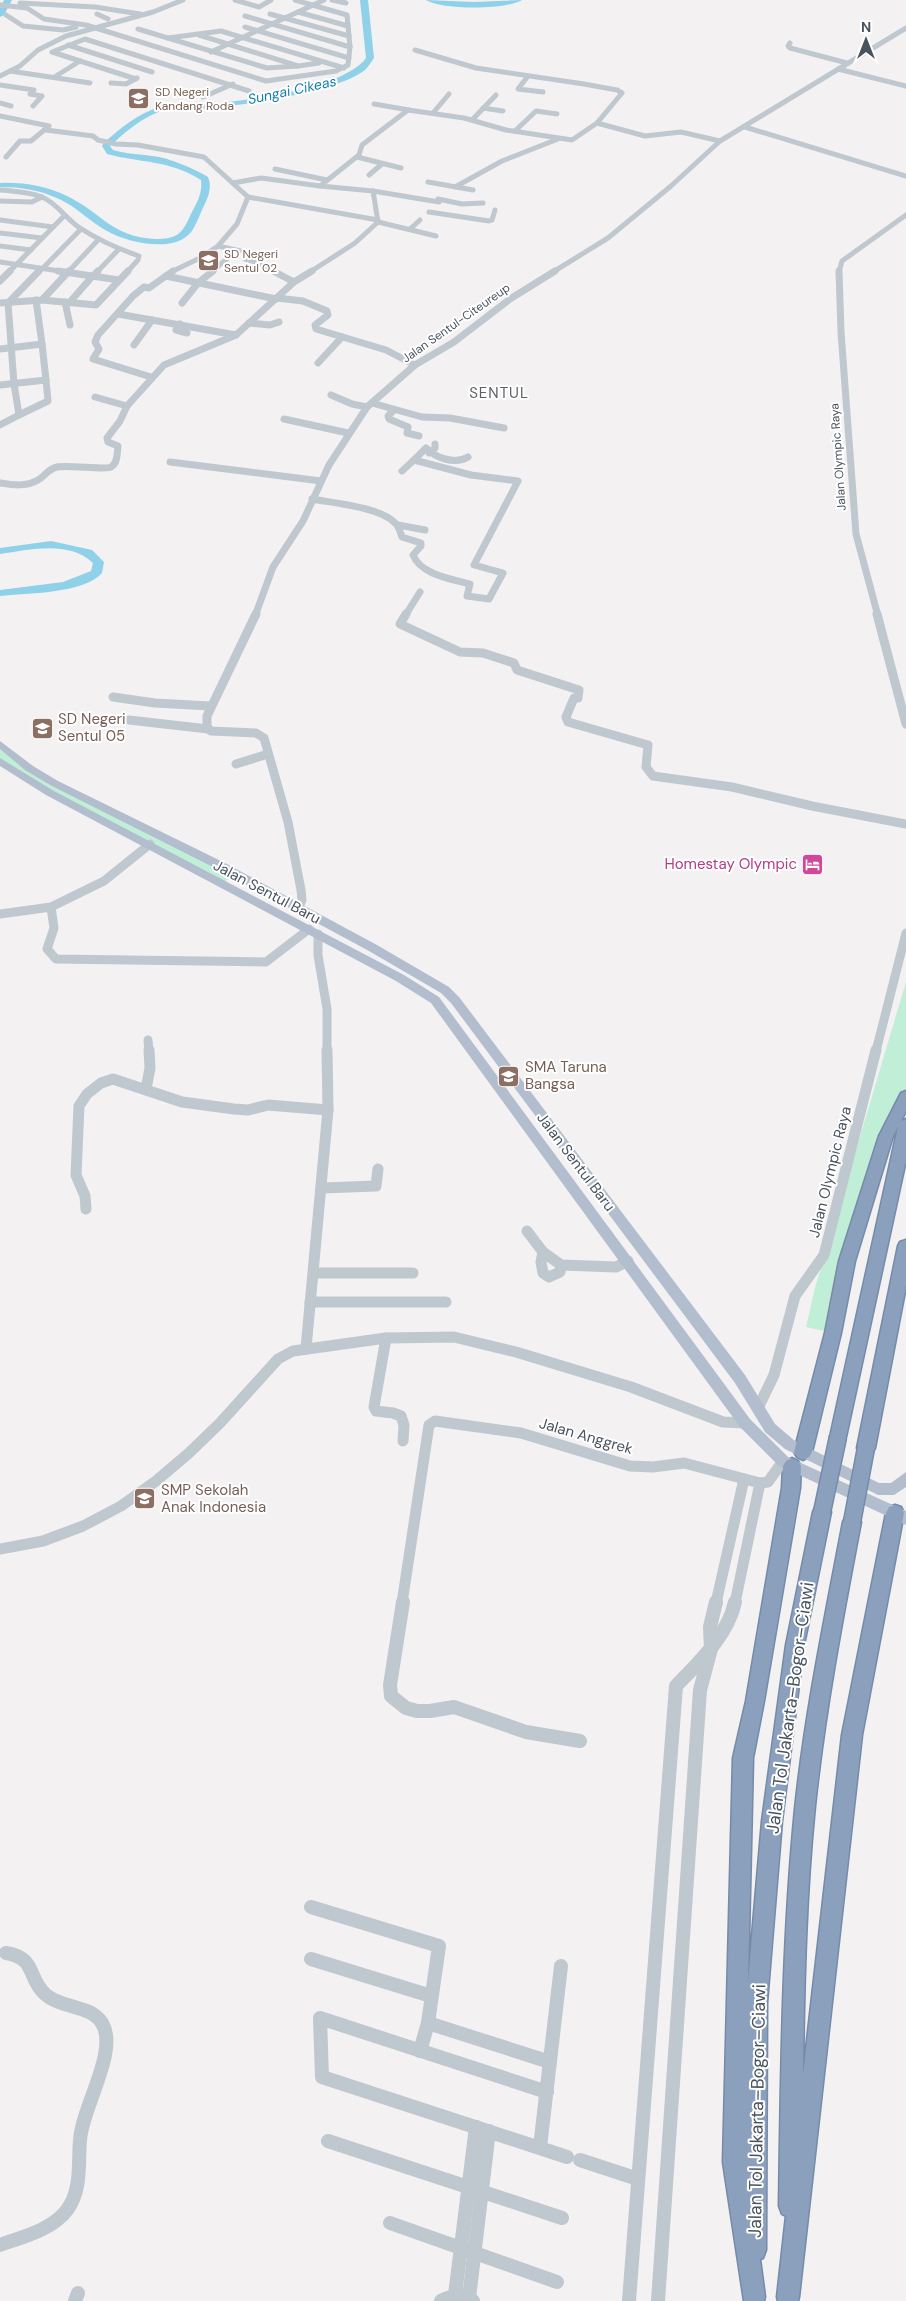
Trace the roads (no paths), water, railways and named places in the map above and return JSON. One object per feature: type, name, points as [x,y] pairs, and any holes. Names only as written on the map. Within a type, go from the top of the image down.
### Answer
[{"type":"highway","points":[[754,2299],[734,2162],[743,1758],[755,1701],[791,1488],[793,1459],[833,1333],[847,1261],[886,1136],[906,1097]]},
{"type":"highway","name":"Jalan Tol Jakarta–Bogor–Ciawi","points":[[754,2299],[757,2003],[771,1830],[795,1645],[906,1124]]},
{"type":"highway","name":"Jalan Tol Jakarta–Bogor–Ciawi","points":[[788,2299],[793,1994],[805,1810],[828,1650],[906,1246]]},
{"type":"highway","points":[[788,2299],[852,1734],[901,1516]]},
{"type":"main road","name":"Jalan Sentul Baru","points":[[0,744],[29,768],[54,784],[236,874],[435,983],[455,1000],[740,1380],[770,1428],[790,1445],[793,1459]]},
{"type":"main road","name":"Jalan Sentul Baru","points":[[0,761],[50,793],[150,844],[220,885],[400,978],[435,1000],[745,1423],[793,1459],[901,1516]]},
{"type":"main road","points":[[205,876],[220,866]]},
{"type":"main road","points":[[220,885],[236,874]]},
{"type":"main road","name":"Jalan Sentul Baru","points":[[793,1459],[878,1489],[894,1488],[906,1478]]},
{"type":"street","points":[[18,0],[18,3],[95,7],[143,14]]},
{"type":"street","points":[[0,76],[24,63],[38,50],[54,41],[183,0]]},
{"type":"street","points":[[235,0],[260,7],[271,0]]},
{"type":"street","points":[[0,5],[27,8],[44,19],[86,24],[270,82],[344,68],[349,64],[350,47],[346,14],[295,0]]},
{"type":"street","points":[[194,59],[324,0]]},
{"type":"street","points":[[332,0],[346,3]]},
{"type":"street","points":[[52,10],[96,14],[111,18]]},
{"type":"street","points":[[298,12],[348,26]]},
{"type":"street","points":[[6,15],[23,26],[63,30],[126,14]]},
{"type":"street","points":[[270,14],[349,36]]},
{"type":"street","points":[[244,16],[350,47]]},
{"type":"street","points":[[245,27],[349,58]]},
{"type":"street","name":"Jalan Sentul-Citeureup","points":[[208,729],[207,716],[210,706],[257,612],[274,567],[303,521],[321,480],[348,433],[369,405],[415,365],[454,342],[510,299],[608,238],[671,186],[720,141],[906,28]]},
{"type":"street","points":[[138,29],[267,68],[323,62]]},
{"type":"street","points":[[168,38],[221,31],[344,68]]},
{"type":"street","points":[[195,34],[298,66]]},
{"type":"street","points":[[136,79],[52,52],[85,39],[249,91]]},
{"type":"street","points":[[790,43],[788,46],[794,50],[847,63]]},
{"type":"street","points":[[89,71],[147,44]]},
{"type":"street","points":[[68,45],[152,72]]},
{"type":"street","points":[[374,104],[472,120],[515,131],[574,139],[597,123],[618,101],[622,93],[584,84],[476,68],[444,59],[437,54],[415,50]]},
{"type":"street","points":[[111,83],[126,84],[186,57]]},
{"type":"street","points":[[78,76],[58,74],[80,61]]},
{"type":"street","points":[[838,68],[906,86]]},
{"type":"street","points":[[10,71],[90,83]]},
{"type":"street","points":[[203,97],[250,76]]},
{"type":"street","points":[[528,76],[518,89],[543,92]]},
{"type":"street","points":[[0,85],[34,90],[30,94],[42,96],[33,106]]},
{"type":"street","points":[[217,91],[228,95]]},
{"type":"street","points":[[433,113],[449,94]]},
{"type":"street","points":[[472,120],[496,95]]},
{"type":"street","points":[[0,103],[11,106]]},
{"type":"street","points":[[483,108],[503,112]]},
{"type":"street","points":[[320,186],[357,157],[362,145],[410,110]]},
{"type":"street","points":[[515,131],[534,112],[557,114]]},
{"type":"street","points":[[0,116],[49,126],[31,141],[20,141],[6,157]]},
{"type":"street","points":[[597,123],[645,136],[681,132],[720,141]]},
{"type":"street","points":[[745,126],[906,176]]},
{"type":"street","points":[[46,130],[93,136],[102,141],[116,144],[138,145],[204,157],[248,197],[378,221],[436,236]]},
{"type":"street","points":[[437,200],[454,187],[502,161],[559,138]]},
{"type":"street","points":[[357,157],[401,168]]},
{"type":"street","points":[[369,175],[382,164]]},
{"type":"street","points":[[275,169],[328,180]]},
{"type":"street","points":[[375,169],[383,171]]},
{"type":"street","points":[[234,183],[261,178],[320,186],[373,190],[463,204],[483,203]]},
{"type":"street","points":[[428,182],[473,190]]},
{"type":"street","points":[[0,190],[28,193],[42,197],[54,204],[64,216],[81,229],[119,249],[139,256],[138,260],[96,305],[39,300],[0,303]]},
{"type":"street","points":[[373,190],[378,221]]},
{"type":"street","points":[[0,201],[32,202],[42,197]]},
{"type":"street","points":[[151,377],[93,360],[99,349],[95,342],[98,335],[133,296],[144,287],[149,288],[177,268],[200,258],[218,246],[238,225],[244,213],[248,197]]},
{"type":"street","points":[[437,200],[439,202],[428,214],[492,220],[495,210]]},
{"type":"street","points":[[0,281],[64,216]]},
{"type":"street","name":"Jalan Olympic Raya","points":[[906,216],[842,261],[839,268],[841,332],[856,534],[906,724]]},
{"type":"street","points":[[0,220],[53,227]]},
{"type":"street","points":[[410,230],[420,220]]},
{"type":"street","points":[[0,483],[17,487],[38,480],[50,469],[56,467],[78,465],[110,468],[116,460],[118,446],[109,443],[107,440],[120,421],[127,406],[151,377],[172,360],[198,352],[236,335],[294,282],[355,243],[378,221]]},
{"type":"street","points":[[19,415],[14,384],[8,303],[81,229]]},
{"type":"street","points":[[0,233],[42,238]]},
{"type":"street","points":[[39,300],[67,274],[99,239]]},
{"type":"street","points":[[0,246],[31,250]]},
{"type":"street","points":[[218,246],[244,252],[245,259],[259,263],[294,282]]},
{"type":"street","points":[[67,302],[119,249]]},
{"type":"street","points":[[182,302],[198,283],[228,258]]},
{"type":"street","points":[[0,264],[118,281]]},
{"type":"street","points":[[166,276],[276,298],[303,301],[327,311],[328,315],[314,327],[369,348],[386,350],[415,365]]},
{"type":"street","points":[[0,425],[48,401],[39,300]]},
{"type":"street","points":[[67,302],[70,324]]},
{"type":"street","points":[[118,314],[236,335]]},
{"type":"street","points":[[134,345],[152,320]]},
{"type":"street","points":[[249,323],[266,325],[279,322]]},
{"type":"street","points":[[180,324],[176,330],[187,333]]},
{"type":"street","points":[[318,363],[342,337]]},
{"type":"street","points":[[0,349],[42,344]]},
{"type":"street","points":[[0,385],[46,380]]},
{"type":"street","points":[[331,395],[344,400],[348,405],[369,405],[422,417],[450,418],[504,428]]},
{"type":"street","points":[[95,397],[127,406]]},
{"type":"street","points":[[394,410],[388,418],[408,426],[408,434],[419,436]]},
{"type":"street","points":[[284,419],[348,433]]},
{"type":"street","points":[[429,453],[435,448],[435,444]]},
{"type":"street","points":[[402,471],[425,449],[435,457],[464,461],[468,457]]},
{"type":"street","points":[[398,525],[402,537],[421,543],[413,558],[432,573],[469,584],[471,586],[466,594],[469,597],[489,599],[503,573],[474,565],[518,481],[471,475],[414,460]]},
{"type":"street","points":[[170,462],[321,480]]},
{"type":"street","points":[[94,476],[99,466]]},
{"type":"street","points":[[312,499],[369,511],[391,519],[398,525],[425,530]]},
{"type":"street","points":[[420,592],[400,624],[460,652],[492,655],[514,664],[517,670],[579,690],[578,698],[574,698],[566,717],[568,722],[648,745],[646,767],[653,776],[732,787],[804,805],[906,824]]},
{"type":"street","points":[[113,698],[155,703],[210,706]]},
{"type":"street","points":[[129,720],[208,729],[214,733],[261,735],[268,754],[292,845],[302,900],[298,909]]},
{"type":"street","points":[[236,764],[268,754]]},
{"type":"street","points":[[0,914],[51,907],[104,881],[150,844]]},
{"type":"street","points":[[51,907],[54,928],[47,949],[56,959],[266,962],[314,932],[327,1009],[328,1110],[306,1348]]},
{"type":"street","name":"Jalan Olympic Raya","points":[[758,1408],[774,1375],[795,1296],[824,1255],[906,933]]},
{"type":"street","points":[[146,1089],[150,1068],[148,1040]]},
{"type":"street","points":[[86,1209],[85,1196],[76,1175],[78,1116],[82,1100],[107,1080],[117,1080],[132,1087],[146,1089],[182,1102],[245,1110],[268,1105],[328,1110]]},
{"type":"street","points":[[322,1188],[376,1186],[378,1169]]},
{"type":"street","points":[[527,1232],[543,1252],[561,1265],[616,1267],[628,1261]]},
{"type":"street","points":[[543,1252],[541,1262],[543,1273],[549,1277],[555,1276],[560,1272],[561,1265]]},
{"type":"street","points":[[314,1273],[413,1273]]},
{"type":"street","points":[[310,1302],[446,1302]]},
{"type":"street","points":[[0,1549],[43,1542],[106,1516],[127,1504],[219,1425],[278,1359],[284,1354],[306,1348],[386,1338],[454,1337],[631,1387],[723,1422],[745,1423]]},
{"type":"street","points":[[386,1338],[374,1407],[376,1411],[396,1412],[403,1415],[405,1419],[403,1441]]},
{"type":"street","name":"Jalan Anggrek","points":[[580,1741],[526,1732],[454,1707],[417,1711],[396,1702],[392,1696],[390,1686],[429,1426],[435,1421],[440,1421],[521,1433],[630,1466],[647,1467],[684,1463],[760,1483]]},
{"type":"street","points":[[629,2301],[676,1686],[711,1650],[733,1613],[760,1483],[768,1482],[793,1459]]},
{"type":"street","points":[[658,2301],[697,1717],[700,1690],[711,1650],[710,1627],[744,1478]]},
{"type":"street","points":[[311,1907],[439,1946],[428,2023],[420,2051]]},
{"type":"street","points":[[0,2244],[51,2224],[66,2211],[75,2196],[79,2181],[81,2123],[103,2064],[106,2040],[106,2030],[102,2022],[95,2016],[46,1995],[25,1960],[20,1956],[6,1953]]},
{"type":"street","points":[[311,1959],[431,1996]]},
{"type":"street","points":[[540,2147],[561,1966]]},
{"type":"street","points":[[547,2092],[320,2018],[322,2077],[638,2179]]},
{"type":"street","points":[[428,2023],[550,2062]]},
{"type":"street","points":[[460,2299],[468,2250],[482,2129]]},
{"type":"street","points":[[328,2141],[562,2218]]},
{"type":"street","points":[[390,2223],[557,2282]]},
{"type":"waterway","points":[[0,15],[8,0]]},
{"type":"waterway","name":"Sungai Cikeas","points":[[0,185],[27,186],[62,197],[111,230],[127,237],[148,241],[177,239],[188,231],[202,202],[205,193],[205,179],[194,172],[153,158],[129,157],[110,152],[106,146],[133,124],[156,110],[180,106],[209,106],[271,97],[324,85],[347,77],[363,68],[370,58],[364,0]]},
{"type":"waterway","name":"Sungai Cikeas","points":[[430,0],[474,4],[498,4],[518,0]]},
{"type":"waterway","name":"Sungai Cikeas","points":[[0,551],[51,544],[88,552],[99,562],[96,573],[75,583],[50,588],[0,593]]},
{"type":"place","name":"SD Negeri Kandang Roda","points":[[139,99]]},
{"type":"place","name":"SD Negeri Sentul 02","points":[[208,261]]},
{"type":"place","name":"SD Negeri Sentul 05","points":[[42,728]]},
{"type":"place","name":"Homestay Olympic","points":[[813,864]]},
{"type":"place","name":"SMA Taruna Bangsa","points":[[509,1076]]},
{"type":"place","name":"SMP Sekolah Anak Indonesia","points":[[145,1499]]},
{"type":"district","name":"SENTUL","points":[[499,393]]}]
